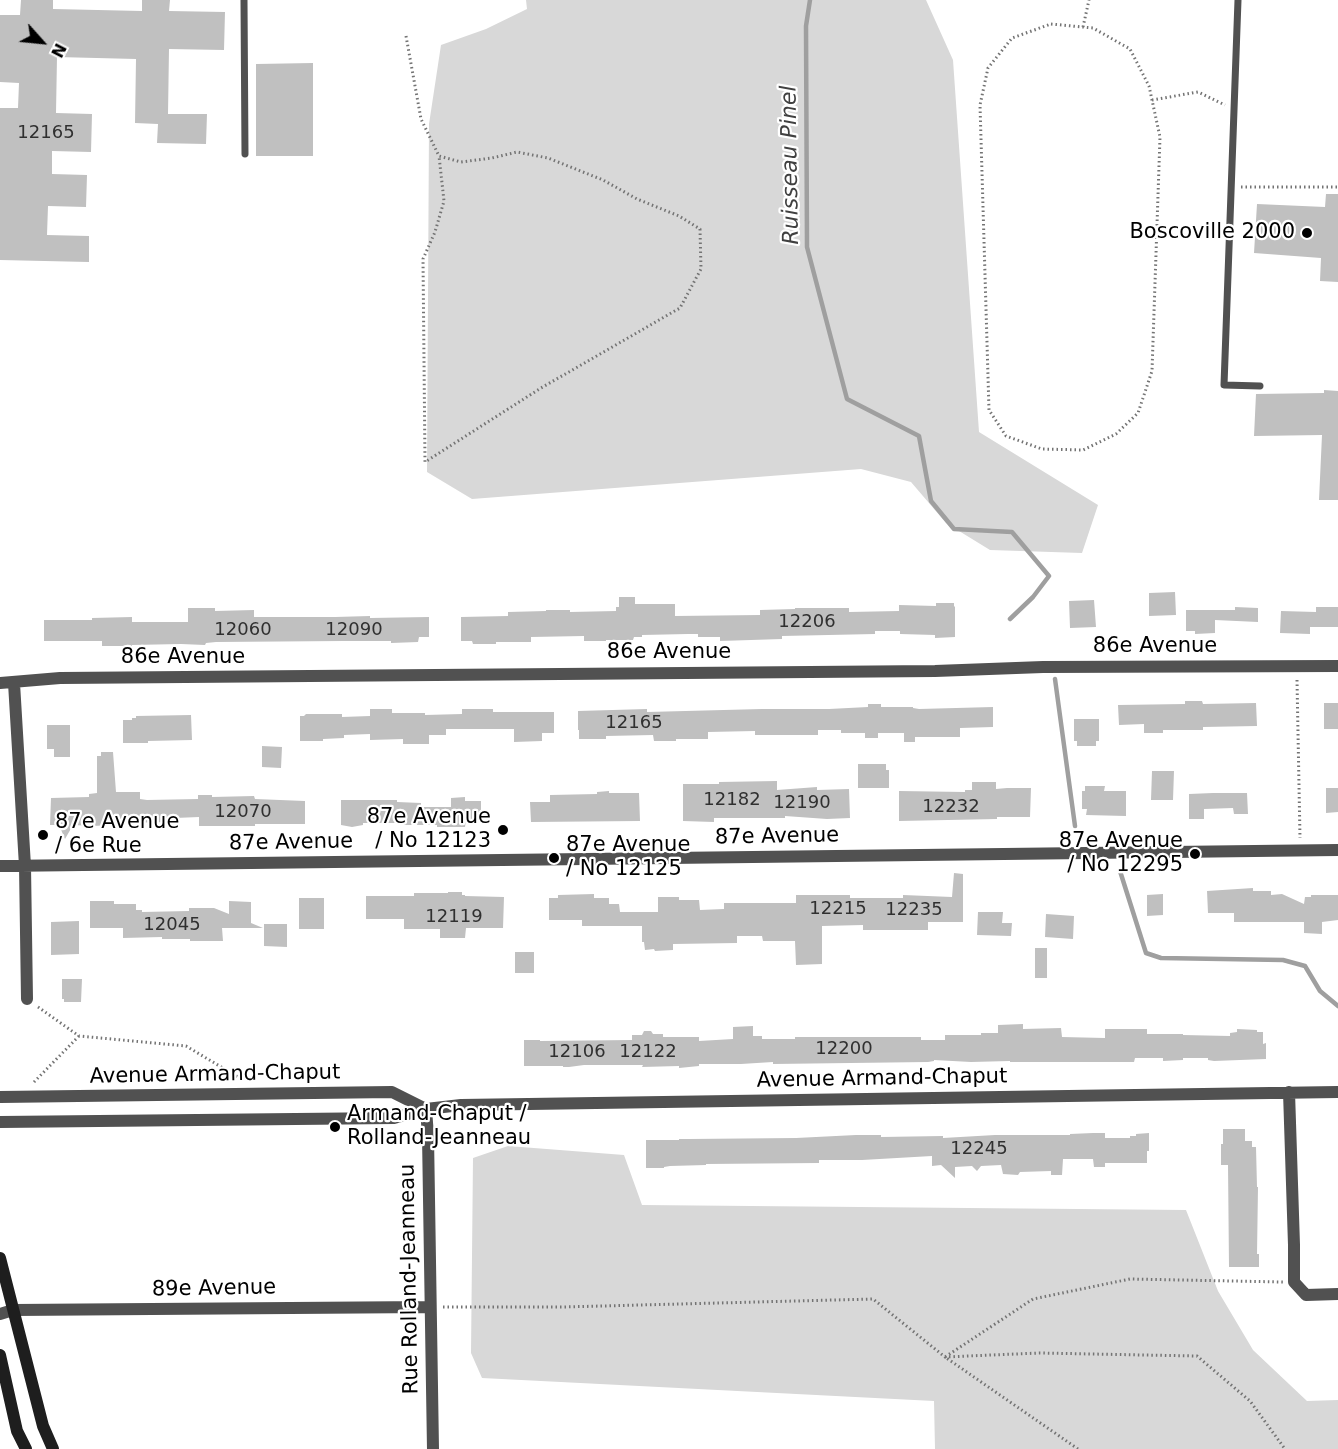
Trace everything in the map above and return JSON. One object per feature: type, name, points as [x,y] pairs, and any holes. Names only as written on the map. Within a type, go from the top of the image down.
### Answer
[{"type":"street","name":"86e Avenue","points":[[0,683],[60,678],[1338,666]]},
{"type":"street","points":[[14,683],[25,866],[27,999]]},
{"type":"street","name":"87e Avenue","points":[[0,866],[1338,850]]},
{"type":"street","name":"Avenue Armand-Chaput","points":[[0,1097],[392,1092],[426,1109]]},
{"type":"street","points":[[1289,1092],[1294,1282],[1306,1295],[1338,1294]]},
{"type":"street","name":"Avenue Armand-Chaput","points":[[0,1122],[394,1118],[426,1109],[496,1104],[1338,1092]]},
{"type":"street","name":"Rue Rolland-Jeanneau","points":[[426,1109],[432,1449]]},
{"type":"street","points":[[0,1258],[43,1426],[53,1449]]},
{"type":"street","name":"89e Avenue","points":[[0,1314],[13,1310],[429,1306]]},
{"type":"street","points":[[0,1356],[17,1431],[26,1449]]},
{"type":"lane","points":[[244,0],[245,154]]},
{"type":"lane","points":[[1238,0],[1224,385],[1260,386]]},
{"type":"path","points":[[1083,27],[1089,0]]},
{"type":"path","points":[[1051,24],[1083,27],[1093,28],[1130,49],[1149,86],[1160,137],[1152,371],[1138,413],[1116,434],[1083,450],[1042,449],[1006,436],[989,410],[980,105],[988,68],[1012,38],[1051,24]]},
{"type":"path","points":[[406,36],[422,119],[439,156],[444,201],[435,232],[423,259],[424,462],[541,388],[680,308],[701,269],[700,229],[679,216],[637,199],[603,180],[548,158],[516,152],[461,162],[439,156]]},
{"type":"path","points":[[1152,100],[1198,92],[1234,109]]},
{"type":"path","points":[[1231,187],[1338,187]]},
{"type":"path","points":[[1297,666],[1301,850]]},
{"type":"path","points":[[27,999],[79,1036],[186,1046],[265,1093]]},
{"type":"path","points":[[20,1097],[79,1036]]},
{"type":"path","points":[[945,1357],[1033,1299],[1130,1279],[1294,1282]]},
{"type":"path","points":[[429,1306],[563,1307],[873,1299],[945,1357],[1078,1449]]},
{"type":"path","points":[[945,1357],[1039,1353],[1197,1356],[1250,1401],[1285,1449]]},
{"type":"shaded area","points":[[526,0],[926,0],[953,60],[979,432],[1098,505],[1082,553],[990,550],[946,523],[911,482],[861,469],[472,499],[427,472],[429,124],[441,45],[486,29],[527,9]]},
{"type":"shaded area","points":[[508,1146],[624,1155],[642,1205],[1186,1210],[1218,1291],[1253,1350],[1307,1401],[1338,1400],[1338,1449],[935,1449],[934,1401],[482,1378],[471,1353],[473,1158]]},
{"type":"building","points":[[21,0],[53,0],[53,9],[142,11],[142,0],[170,0],[169,11],[225,12],[224,50],[169,49],[168,114],[207,114],[206,144],[157,143],[158,124],[135,123],[136,59],[57,57],[56,113],[92,114],[91,152],[52,151],[52,174],[87,175],[86,207],[48,206],[47,235],[89,236],[89,262],[0,260],[0,108],[18,108],[19,83],[0,82],[0,15],[20,15]]},
{"type":"building","points":[[313,63],[313,156],[256,156],[256,64]]},
{"type":"building","points":[[1326,194],[1338,194],[1338,282],[1320,281],[1321,258],[1254,253],[1257,204],[1325,207]]},
{"type":"building","points":[[1324,390],[1338,391],[1338,500],[1319,500],[1322,435],[1254,436],[1256,394],[1324,393]]},
{"type":"building","points":[[1175,592],[1176,615],[1149,616],[1149,593]]},
{"type":"building","points":[[619,597],[635,597],[635,604],[675,604],[675,616],[760,615],[760,610],[795,608],[849,608],[849,612],[899,611],[899,605],[936,606],[936,603],[954,603],[955,637],[935,638],[935,635],[875,631],[875,634],[782,636],[782,639],[720,641],[720,637],[698,637],[698,634],[688,634],[642,635],[642,637],[634,637],[633,640],[606,641],[584,641],[584,636],[531,637],[531,642],[496,642],[496,644],[473,644],[472,641],[461,641],[461,617],[508,616],[508,612],[546,610],[616,611],[616,607],[619,607]]},
{"type":"building","points":[[1094,600],[1096,627],[1070,628],[1069,601]]},
{"type":"building","points":[[1235,607],[1258,608],[1258,622],[1215,620],[1215,633],[1195,634],[1195,631],[1186,631],[1186,610],[1235,610]]},
{"type":"building","points":[[1316,607],[1338,607],[1338,627],[1310,627],[1310,634],[1280,633],[1281,611],[1316,612]]},
{"type":"building","points":[[188,608],[215,608],[215,611],[254,610],[254,617],[429,617],[429,637],[419,637],[418,642],[391,643],[391,641],[216,642],[205,645],[132,646],[102,646],[102,641],[44,641],[44,620],[132,617],[132,622],[188,622]]},
{"type":"building","points":[[1185,701],[1202,701],[1203,704],[1256,703],[1257,726],[1203,727],[1203,730],[1163,730],[1163,733],[1144,733],[1144,724],[1119,725],[1118,705],[1185,704]]},
{"type":"building","points":[[1324,703],[1338,703],[1338,729],[1324,729]]},
{"type":"building","points":[[868,704],[919,709],[993,707],[993,727],[960,728],[960,737],[915,737],[915,742],[904,742],[904,733],[878,733],[878,738],[865,738],[865,733],[841,733],[841,730],[818,730],[818,735],[755,735],[755,731],[708,732],[708,739],[654,741],[653,735],[579,739],[578,730],[578,711],[829,709],[868,707]]},
{"type":"building","points":[[370,709],[392,709],[392,713],[425,713],[425,715],[462,714],[462,709],[493,709],[493,712],[554,712],[554,733],[542,733],[542,741],[514,742],[514,729],[446,729],[446,735],[429,735],[429,744],[403,744],[403,739],[370,740],[370,734],[344,735],[344,738],[323,739],[323,741],[300,741],[300,716],[342,714],[342,717],[370,716]]},
{"type":"building","points":[[191,715],[192,740],[123,743],[123,720],[132,720],[136,716]]},
{"type":"building","points":[[1074,719],[1099,719],[1099,741],[1096,741],[1096,746],[1077,746],[1077,741],[1074,741]]},
{"type":"building","points":[[47,725],[70,725],[70,757],[54,757],[54,749],[47,749]]},
{"type":"building","points":[[262,746],[282,747],[281,768],[262,767]]},
{"type":"building","points":[[101,752],[113,752],[116,792],[140,792],[140,799],[147,800],[198,799],[198,795],[212,795],[212,797],[254,796],[255,799],[305,801],[305,824],[199,826],[199,817],[175,818],[175,822],[73,825],[65,839],[59,825],[50,825],[51,798],[89,797],[89,794],[97,793],[97,756],[101,756]]},
{"type":"building","points":[[858,764],[886,764],[886,770],[889,770],[889,788],[858,788]]},
{"type":"building","points":[[1152,771],[1174,771],[1173,800],[1151,800]]},
{"type":"building","points":[[777,781],[777,790],[817,787],[817,790],[849,789],[850,818],[785,816],[785,818],[714,818],[714,822],[683,821],[683,784]]},
{"type":"building","points":[[972,782],[996,782],[996,789],[1031,788],[1030,817],[899,821],[899,791],[965,792],[965,790],[972,790]]},
{"type":"building","points":[[1085,786],[1105,786],[1104,791],[1126,791],[1126,816],[1086,815],[1087,809],[1082,809],[1082,791],[1085,791]]},
{"type":"building","points":[[1326,788],[1338,788],[1338,812],[1326,813]]},
{"type":"building","points":[[609,791],[609,793],[639,793],[640,821],[531,822],[530,802],[550,802],[550,795],[597,794],[597,792]]},
{"type":"building","points":[[1247,793],[1248,814],[1234,814],[1233,808],[1204,809],[1204,819],[1189,819],[1189,794]]},
{"type":"building","points":[[465,797],[465,801],[481,801],[481,820],[466,820],[465,827],[404,825],[404,823],[363,823],[363,825],[352,827],[341,825],[341,800],[397,800],[397,802],[421,803],[421,807],[451,807],[451,798]]},
{"type":"building","points":[[954,873],[963,874],[963,922],[928,922],[928,930],[863,930],[863,925],[822,926],[822,964],[796,965],[795,941],[763,941],[762,936],[737,936],[737,943],[673,944],[673,950],[655,951],[654,949],[645,950],[644,942],[642,942],[642,926],[582,926],[582,920],[549,920],[549,898],[558,898],[558,895],[594,894],[594,898],[609,898],[609,904],[619,904],[620,912],[658,912],[658,897],[699,900],[700,910],[724,909],[724,903],[796,903],[796,895],[850,895],[850,898],[903,898],[903,895],[952,897]]},
{"type":"building","points":[[1253,888],[1253,891],[1271,891],[1271,895],[1282,894],[1304,904],[1305,897],[1311,897],[1311,895],[1338,895],[1338,920],[1322,922],[1322,934],[1304,933],[1304,922],[1234,922],[1234,913],[1208,913],[1207,891]]},
{"type":"building","points":[[462,892],[465,896],[504,897],[503,928],[466,928],[465,938],[440,938],[440,929],[404,929],[404,919],[366,919],[366,896],[414,896],[414,893]]},
{"type":"building","points":[[1163,894],[1163,915],[1147,916],[1147,895]]},
{"type":"building","points":[[299,898],[324,898],[324,929],[299,929]]},
{"type":"building","points":[[90,901],[136,904],[136,910],[142,910],[142,912],[214,908],[229,914],[229,901],[251,902],[251,923],[263,928],[222,928],[223,941],[190,941],[190,939],[162,939],[162,937],[123,938],[123,928],[90,928]]},
{"type":"building","points":[[978,912],[1003,912],[1002,923],[1012,923],[1011,936],[977,935]]},
{"type":"building","points":[[1046,914],[1074,916],[1073,939],[1045,937]]},
{"type":"building","points":[[79,921],[79,954],[51,955],[51,922]]},
{"type":"building","points":[[264,924],[287,924],[287,947],[264,946]]},
{"type":"building","points":[[1035,948],[1047,948],[1047,978],[1035,978]]},
{"type":"building","points":[[515,952],[534,952],[534,973],[515,973]]},
{"type":"building","points":[[62,979],[82,979],[81,1002],[64,1002]]},
{"type":"building","points":[[1023,1024],[1023,1029],[1061,1028],[1062,1037],[1105,1038],[1105,1029],[1147,1029],[1147,1034],[1230,1036],[1230,1033],[1237,1032],[1237,1029],[1257,1030],[1257,1032],[1263,1032],[1266,1059],[1214,1061],[1208,1058],[1183,1058],[1183,1060],[1163,1061],[1163,1058],[1135,1058],[1134,1062],[934,1060],[928,1062],[773,1064],[773,1062],[699,1064],[699,1066],[679,1068],[679,1066],[642,1067],[643,1065],[524,1066],[524,1040],[632,1040],[632,1035],[642,1035],[644,1031],[663,1034],[663,1037],[699,1037],[699,1041],[733,1039],[733,1027],[753,1026],[753,1036],[762,1036],[762,1039],[921,1037],[921,1040],[945,1040],[945,1035],[998,1033],[998,1025]]},
{"type":"building","points":[[1223,1129],[1245,1129],[1245,1141],[1252,1141],[1252,1147],[1256,1147],[1259,1267],[1229,1267],[1228,1165],[1221,1165]]},
{"type":"building","points":[[1105,1133],[1105,1138],[1130,1138],[1136,1134],[1149,1133],[1147,1163],[1105,1163],[1105,1167],[1094,1167],[1093,1159],[1063,1159],[1062,1175],[1051,1175],[1051,1171],[1020,1172],[1018,1175],[1003,1174],[1001,1165],[981,1166],[977,1171],[972,1166],[955,1167],[955,1178],[941,1165],[932,1166],[932,1156],[819,1160],[819,1163],[706,1164],[646,1168],[646,1140],[856,1135],[943,1136],[943,1138]]},
{"type":"waterway","name":"Ruisseau Pinel","points":[[810,0],[806,26],[807,247],[847,399],[919,436],[931,501],[954,529],[1012,532],[1049,576],[1033,597],[1010,619]]},
{"type":"waterway","name":"Ruisseau Pinel","points":[[1055,679],[1075,826]]},
{"type":"waterway","name":"Ruisseau Pinel","points":[[1120,871],[1146,953],[1161,958],[1283,960],[1305,966],[1320,991],[1338,1006]]},
{"type":"place","name":"Boscoville 2000","points":[[1307,233]]},
{"type":"place","name":"87e Avenue / No 12123","points":[[503,830]]},
{"type":"place","name":"87e Avenue / 6e Rue","points":[[43,835]]},
{"type":"place","name":"87e Avenue / No 12295","points":[[1195,854]]},
{"type":"place","name":"87e Avenue / No 12125","points":[[554,858]]},
{"type":"place","name":"Armand-Chaput / Rolland-Jeanneau","points":[[335,1127]]}]
